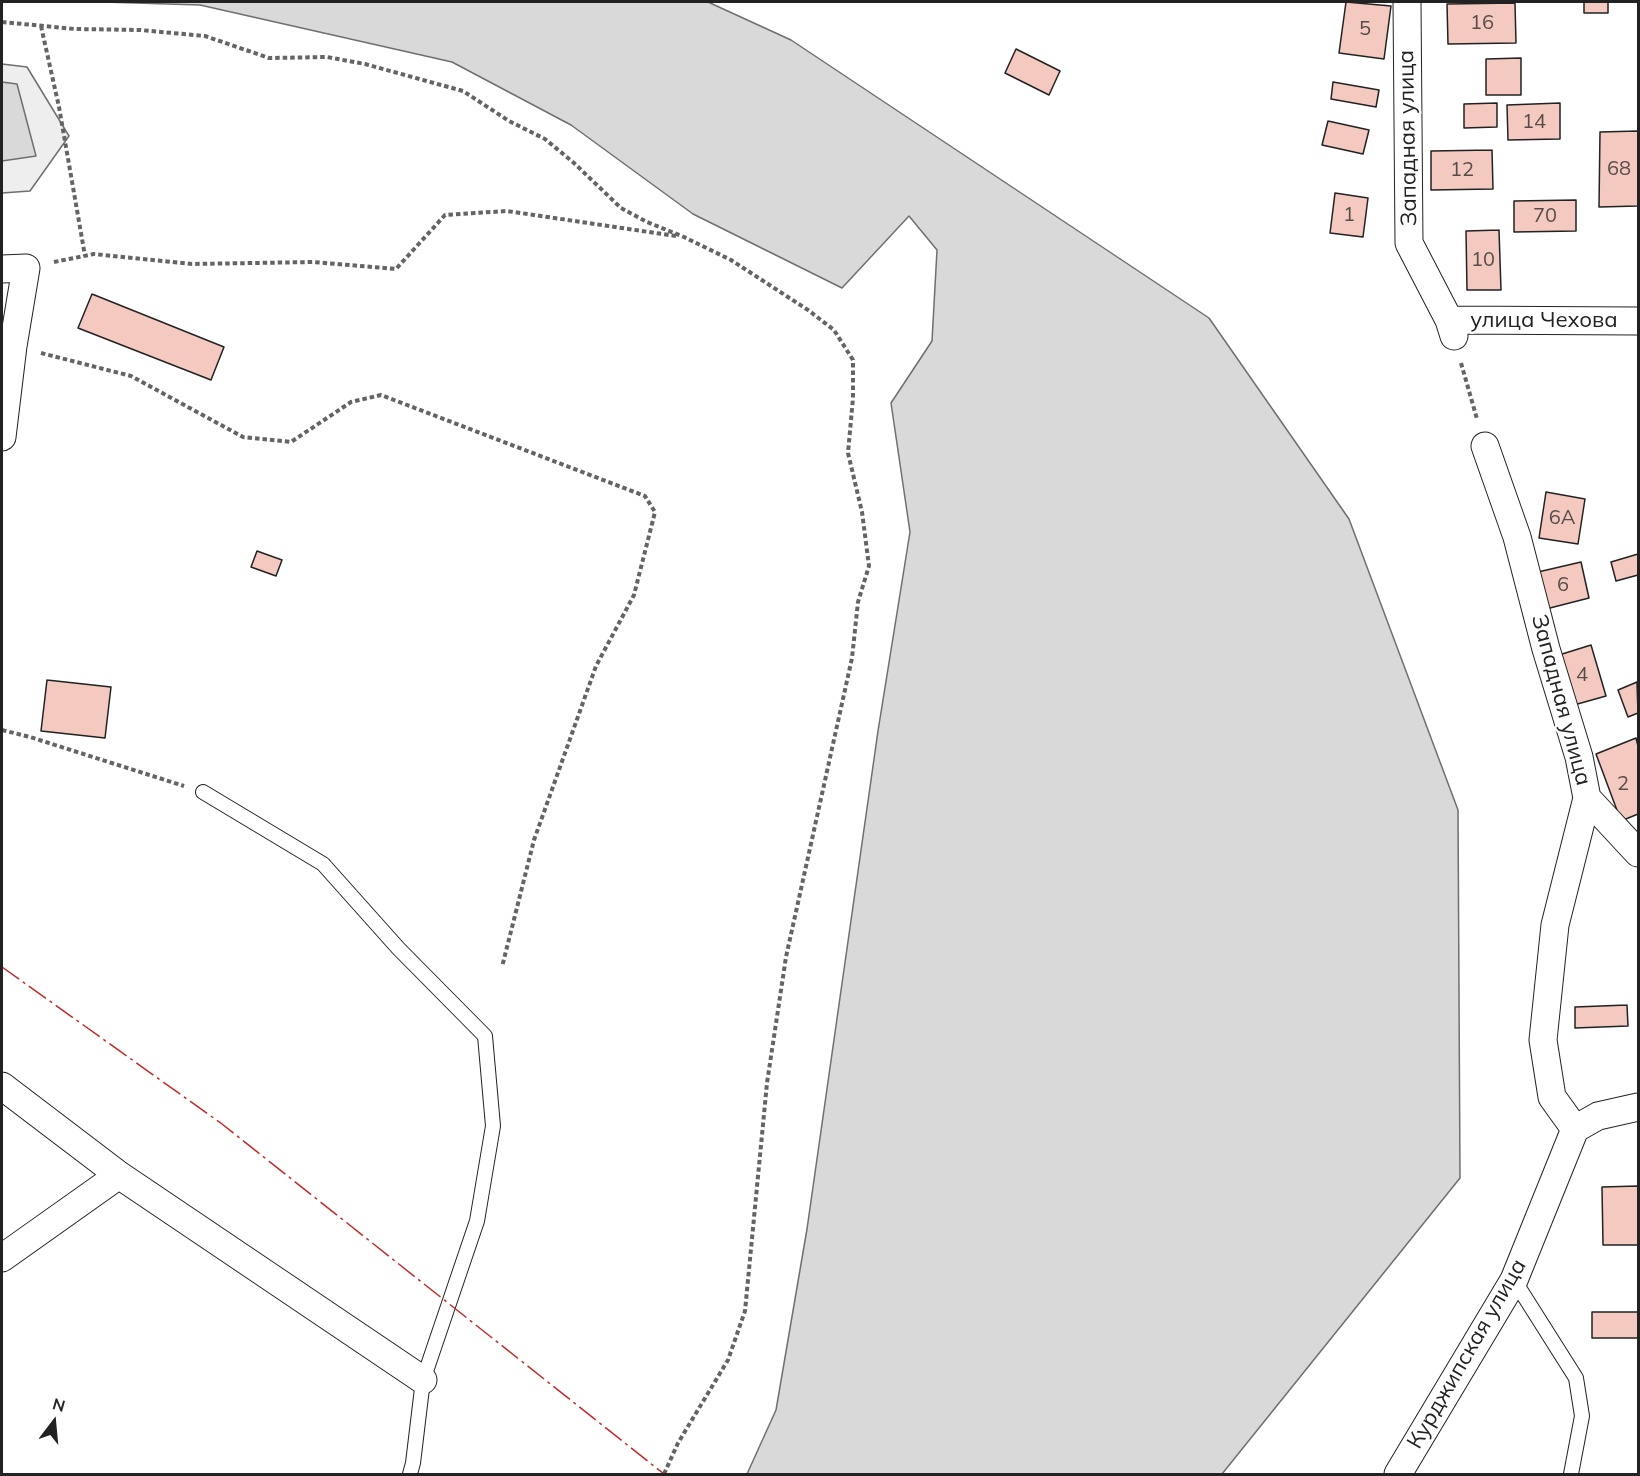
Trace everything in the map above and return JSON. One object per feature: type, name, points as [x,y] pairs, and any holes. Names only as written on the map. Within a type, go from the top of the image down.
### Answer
[{"type":"street","name":"Западная улица","points":[[1407,2],[1409,243],[1452,328]]},
{"type":"street","points":[[2,437],[13,346],[14,268]]},
{"type":"street","name":"улица Чехова","points":[[1452,328],[1638,321]]},
{"type":"street","name":"Западная улица","points":[[1485,446],[1519,546],[1546,649],[1579,757],[1587,798],[1555,924],[1543,1040],[1552,1097],[1575,1129]]},
{"type":"street","points":[[1587,798],[1638,854]]},
{"type":"street","points":[[2,1086],[119,1175],[423,1380]]},
{"type":"street","points":[[1575,1129],[1598,1116],[1638,1107]]},
{"type":"street","name":"Курджипская улица","points":[[1398,1474],[1514,1280],[1575,1129]]},
{"type":"street","points":[[2,1258],[119,1175]]},
{"type":"lane","points":[[203,792],[323,864],[398,948],[484,1036],[493,1126],[477,1221],[423,1380],[410,1474]]},
{"type":"lane","points":[[1514,1280],[1576,1378],[1582,1416],[1571,1474]]},
{"type":"path","points":[[2,22],[75,29],[140,30],[205,36],[269,58],[327,57],[365,64],[463,92],[545,140],[574,163],[621,208],[731,261],[808,310],[834,330],[853,360],[853,399],[848,453],[862,512],[869,566],[858,602],[852,658],[786,957],[767,1083],[745,1311],[728,1360],[678,1443],[664,1474]]},
{"type":"path","points":[[41,26],[59,107],[85,256]]},
{"type":"path","points":[[14,268],[94,254],[192,264],[313,262],[396,269],[445,215],[507,211],[684,237]]},
{"type":"path","points":[[1452,328],[1485,446]]},
{"type":"path","points":[[13,346],[131,376],[243,437],[291,442],[351,402],[381,395],[645,496],[655,512],[634,595],[596,666],[534,840],[502,967]]},
{"type":"path","points":[[2,730],[203,792]]},
{"type":"shaded area","points":[[103,2],[708,2],[791,40],[1209,318],[1349,519],[1458,810],[1460,1178],[1222,1474],[747,1474],[776,1410],[807,1229],[878,731],[910,532],[891,403],[932,341],[937,250],[909,216],[842,288],[693,214],[571,125],[452,62],[200,5]]},
{"type":"shaded area","points":[[2,64],[27,67],[69,136],[30,191],[2,193]]},
{"type":"shaded area","points":[[2,82],[17,84],[36,156],[2,161]]},
{"type":"building","points":[[1346,2],[1391,6],[1384,59],[1339,53]]},
{"type":"building","points":[[1584,2],[1608,2],[1608,13],[1584,13]]},
{"type":"building","points":[[1515,3],[1516,43],[1448,44],[1447,4]]},
{"type":"building","points":[[1016,49],[1060,71],[1049,95],[1005,73]]},
{"type":"building","points":[[1521,58],[1521,95],[1486,95],[1486,59]]},
{"type":"building","points":[[1333,82],[1379,90],[1376,107],[1331,99]]},
{"type":"building","points":[[1497,103],[1497,127],[1464,128],[1464,104]]},
{"type":"building","points":[[1560,103],[1560,139],[1508,140],[1507,105]]},
{"type":"building","points":[[1328,121],[1369,130],[1363,154],[1322,145]]},
{"type":"building","points":[[1638,131],[1638,206],[1599,207],[1600,132]]},
{"type":"building","points":[[1492,150],[1493,189],[1431,190],[1431,151]]},
{"type":"building","points":[[1335,193],[1368,198],[1363,237],[1330,233]]},
{"type":"building","points":[[1576,200],[1576,231],[1514,232],[1514,201]]},
{"type":"building","points":[[1499,230],[1501,290],[1467,290],[1466,231]]},
{"type":"building","points":[[92,294],[224,347],[211,380],[78,328]]},
{"type":"building","points":[[1546,492],[1585,499],[1578,544],[1539,538]]},
{"type":"building","points":[[257,551],[282,560],[276,576],[251,567]]},
{"type":"building","points":[[1638,554],[1638,575],[1616,581],[1611,562]]},
{"type":"building","points":[[1581,562],[1589,598],[1546,609],[1538,572]]},
{"type":"building","points":[[1591,645],[1606,696],[1574,705],[1559,655]]},
{"type":"building","points":[[47,680],[111,687],[105,738],[41,731]]},
{"type":"building","points":[[1637,682],[1638,713],[1628,717],[1618,690]]},
{"type":"building","points":[[1636,738],[1638,814],[1621,821],[1596,754]]},
{"type":"building","points":[[1627,1005],[1628,1026],[1575,1028],[1575,1007]]},
{"type":"building","points":[[1638,1186],[1638,1245],[1603,1245],[1602,1187]]},
{"type":"building","points":[[1592,1312],[1638,1312],[1638,1338],[1592,1338]]},
{"type":"power","points":[[2,967],[222,1124],[664,1474]]}]
